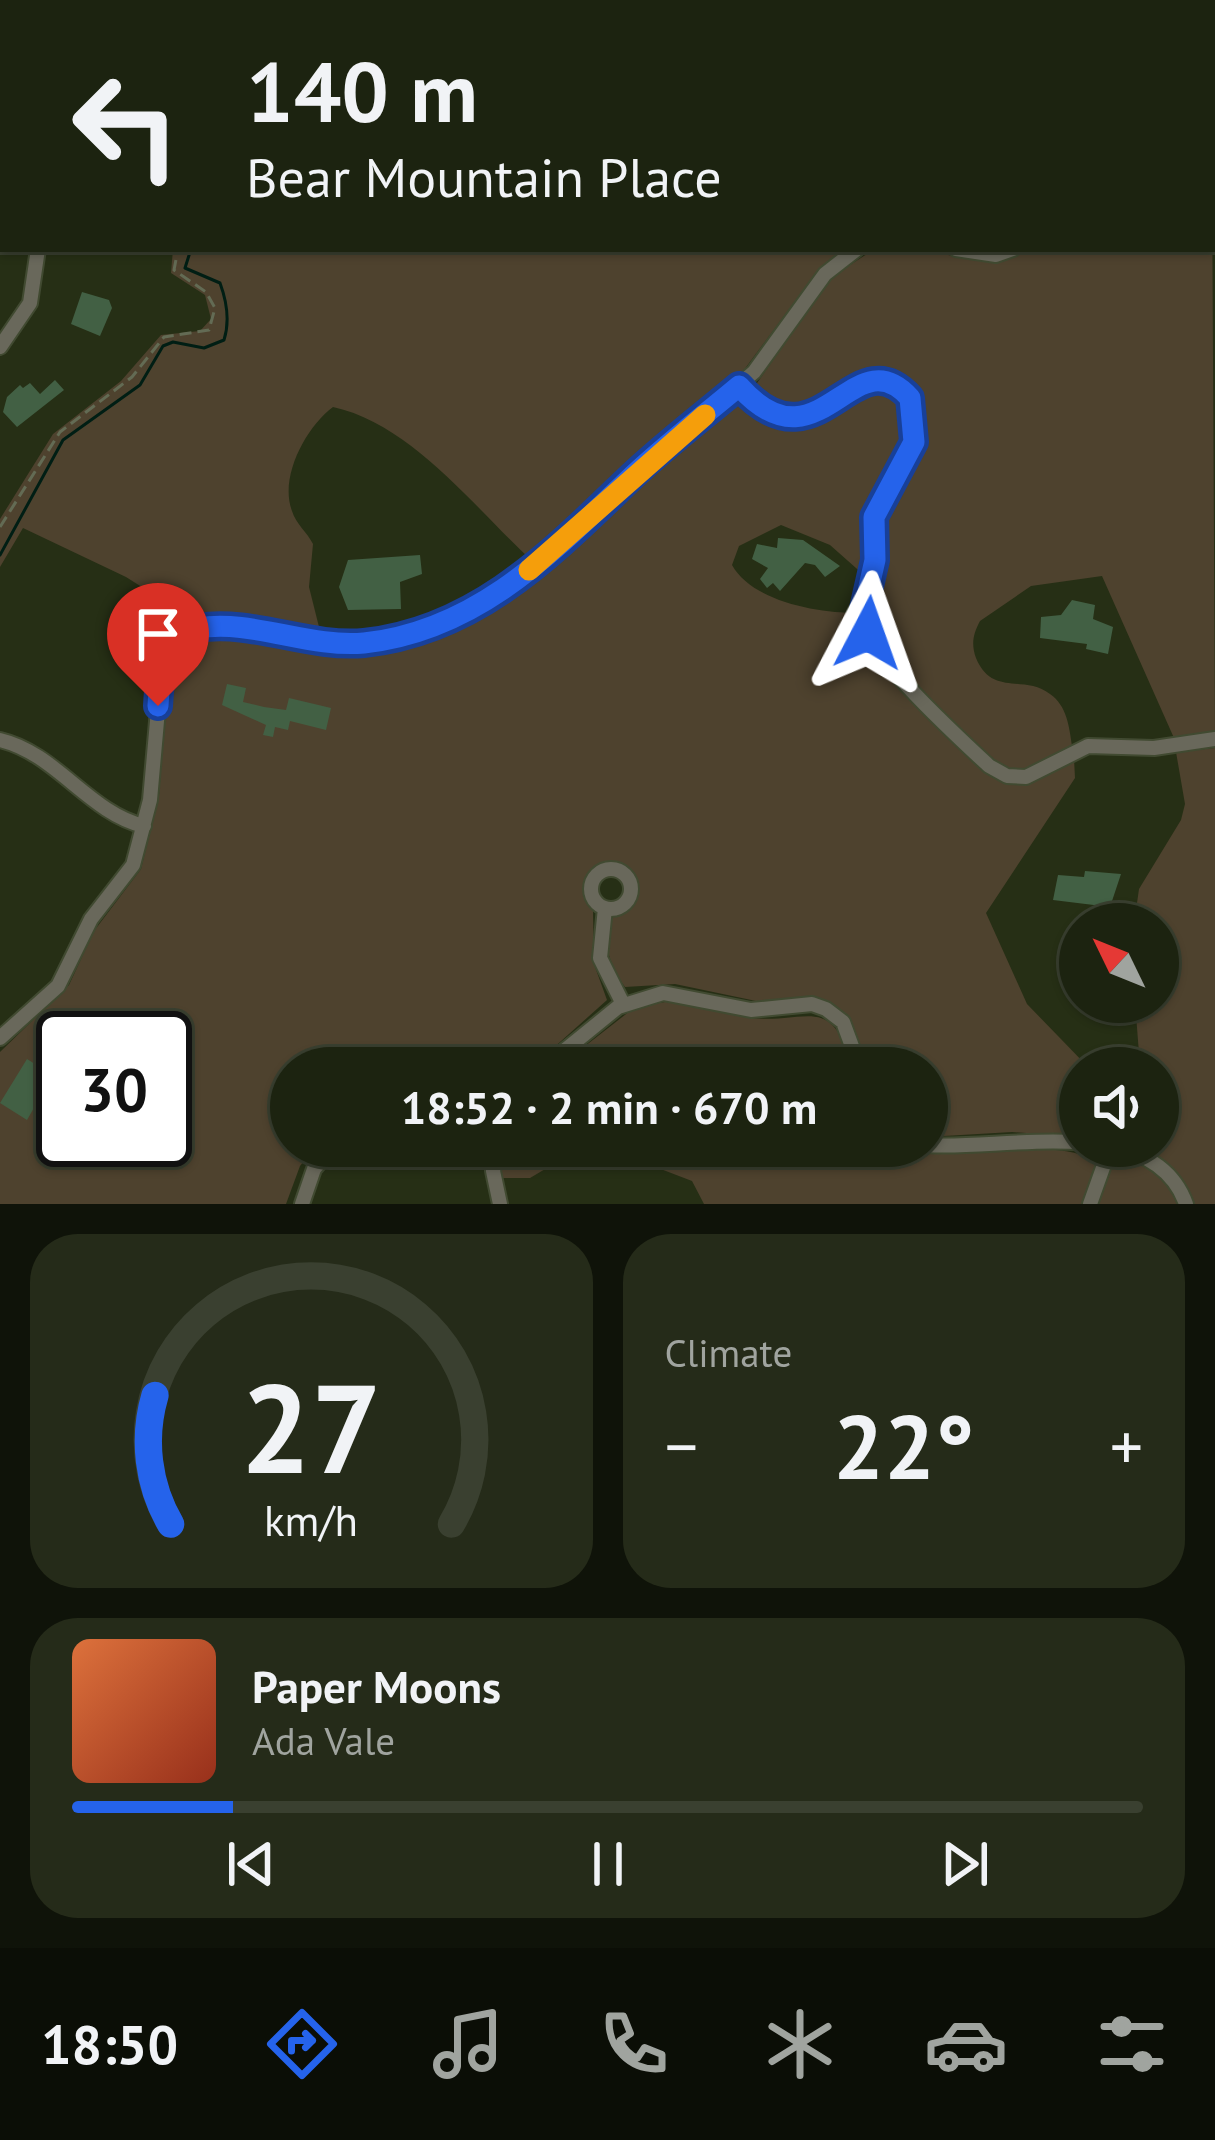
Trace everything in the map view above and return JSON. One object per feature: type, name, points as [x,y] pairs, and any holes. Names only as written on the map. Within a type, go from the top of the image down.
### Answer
[{"type":"street","points":[[0,347],[30,303],[38,252]]},
{"type":"street","points":[[0,1038],[65,976],[92,919],[133,866],[144,826],[162,665],[178,639],[210,626],[351,644],[451,620],[523,576],[739,386],[763,362],[825,274],[853,252]]},
{"type":"street","points":[[739,386],[769,414],[792,419],[872,381],[895,385],[910,398],[914,442],[874,517],[875,560],[864,623],[880,651],[988,766],[1006,776],[1026,777],[1095,745],[1154,748],[1215,739]]},
{"type":"street","points":[[0,740],[46,762],[123,821],[144,826]]},
{"type":"street","points":[[604,908],[600,958],[623,1004]]},
{"type":"street","points":[[569,1047],[623,1004],[663,993],[751,1010],[812,1004],[844,1022],[853,1047]]},
{"type":"street","points":[[948,1144],[1019,1140],[1059,1144]]},
{"type":"street","points":[[302,1204],[315,1167]]},
{"type":"street","points":[[494,1167],[500,1204]]},
{"type":"street","points":[[1090,1204],[1103,1167]]},
{"type":"street","points":[[1163,1167],[1186,1204]]},
{"type":"path","points":[[0,527],[51,443],[73,419],[132,376],[164,337],[209,330],[215,308],[206,292],[174,270],[177,252]]},
{"type":"shaded area","points":[[173,252],[840,252],[816,273],[741,374],[531,560],[415,449],[362,416],[333,407],[305,440],[289,483],[294,516],[313,544],[309,587],[321,635],[227,619],[194,620],[126,577],[23,528],[0,567],[0,519],[53,434],[121,381],[161,335],[200,331],[211,319],[205,295],[171,273]]},
{"type":"shaded area","points":[[870,252],[931,252],[988,262],[1016,252],[1212,252],[1215,732],[1174,738],[1102,576],[1031,586],[980,621],[974,653],[991,677],[1040,688],[1056,699],[1066,717],[1072,746],[1025,770],[1001,767],[905,672],[875,631],[870,616],[881,515],[922,435],[921,404],[912,389],[893,375],[875,373],[799,409],[779,407],[757,393],[757,383],[830,278]]},
{"type":"shaded area","points":[[882,388],[905,404],[906,440],[866,519],[865,576],[830,545],[781,525],[739,546],[732,565],[755,588],[788,603],[857,613],[861,636],[874,654],[943,732],[985,770],[1023,784],[1074,759],[1075,778],[986,913],[1027,1004],[1069,1047],[1059,1047],[1059,1135],[948,1136],[948,1047],[861,1047],[848,1015],[820,998],[756,1001],[675,984],[625,987],[612,962],[606,933],[613,917],[632,906],[637,882],[631,870],[606,862],[587,876],[583,889],[593,910],[594,964],[607,1000],[554,1047],[270,1047],[270,1167],[300,1167],[286,1204],[0,1204],[0,1052],[36,1017],[36,1167],[192,1167],[192,1011],[42,1011],[69,985],[94,931],[141,869],[159,796],[169,667],[187,640],[219,633],[345,651],[399,645],[462,624],[558,557],[727,405],[791,426],[815,421],[858,395]]},
{"type":"shaded area","points":[[1215,748],[1215,1204],[704,1204],[692,1181],[655,1167],[948,1167],[948,1152],[1033,1149],[1059,1150],[1059,1167],[1179,1167],[1179,1047],[1139,1047],[1137,1023],[1179,1023],[1179,903],[1137,903],[1139,889],[1181,820],[1185,804],[1176,752]]},
{"type":"shaded area","points":[[677,1000],[751,1018],[815,1017],[836,1029],[845,1047],[584,1047],[635,1007]]},
{"type":"shaded area","points":[[502,1167],[549,1167],[530,1178],[501,1178]]},
{"type":"building","points":[[82,292],[109,300],[112,308],[100,336],[71,324]]},
{"type":"building","points":[[55,380],[64,390],[17,427],[3,412],[7,397],[20,385],[30,383],[40,394]]},
{"type":"building","points":[[778,538],[803,540],[840,566],[825,577],[815,565],[805,563],[780,591],[773,583],[767,588],[760,579],[768,568],[752,559],[757,544],[777,548]]},
{"type":"building","points":[[420,555],[422,574],[400,582],[401,609],[348,610],[339,587],[348,560]]},
{"type":"building","points":[[1072,600],[1095,605],[1093,619],[1113,627],[1108,654],[1086,649],[1087,644],[1040,638],[1041,617],[1061,615]]},
{"type":"building","points":[[227,684],[246,688],[243,702],[264,707],[286,710],[289,698],[331,708],[326,730],[290,721],[288,730],[275,727],[273,737],[263,735],[266,725],[222,705]]},
{"type":"building","points":[[1085,871],[1121,874],[1111,903],[1053,900],[1058,875],[1084,877]]},
{"type":"building","points":[[27,1059],[36,1065],[36,1106],[27,1120],[0,1103]]},
{"type":"waterway","points":[[0,555],[63,440],[140,385],[163,346],[173,342],[204,348],[224,340],[227,312],[220,283],[185,268],[190,252]]},
{"type":"slow traffic","points":[[529,570],[705,415]]},
{"type":"route","points":[[158,706],[164,657],[178,639],[198,628],[351,644],[417,632],[477,608],[564,542],[628,479],[739,386],[769,414],[792,419],[813,414],[872,381],[895,385],[910,398],[916,424],[914,442],[882,497],[872,525],[875,560],[863,613],[868,633]]}]
